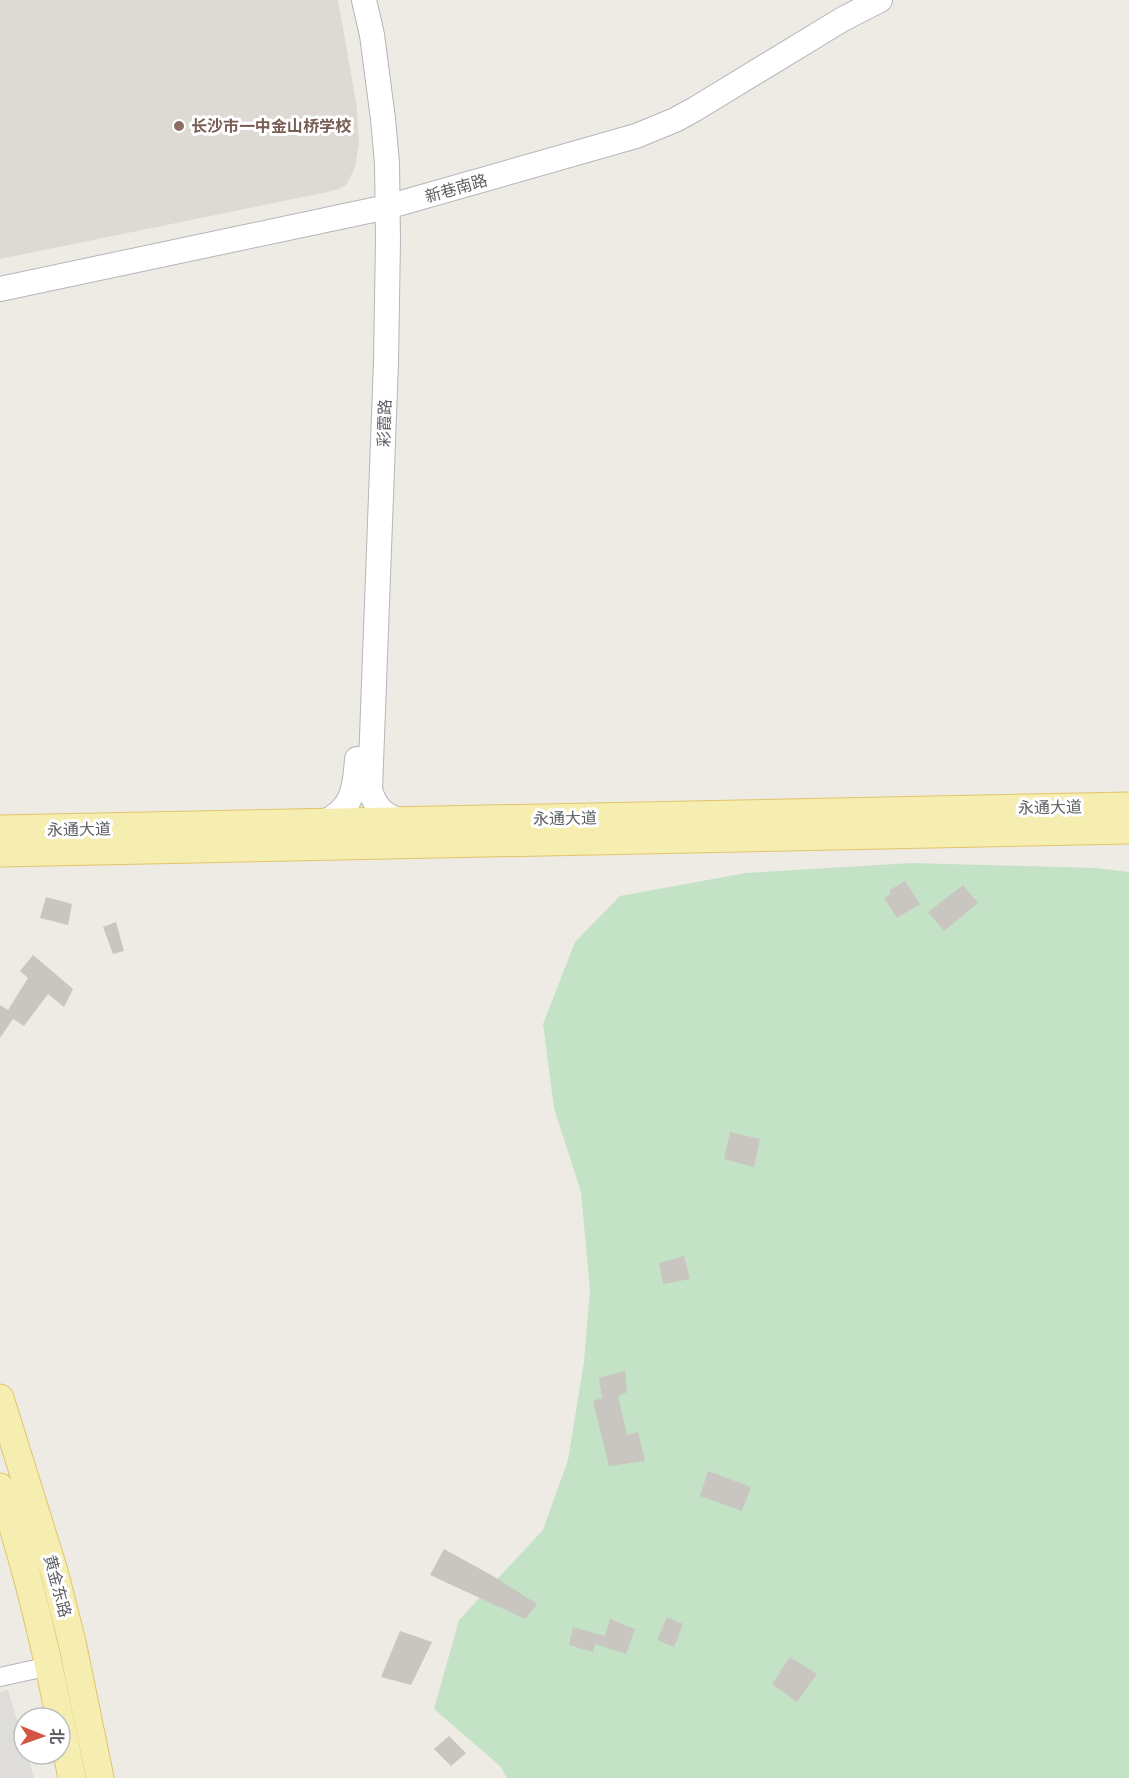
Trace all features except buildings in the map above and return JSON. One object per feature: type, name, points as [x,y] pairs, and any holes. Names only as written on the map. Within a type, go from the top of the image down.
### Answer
[{"type":"main road","name":"彩霞路","points":[[351,0],[381,201],[385,373],[370,790],[374,803],[383,813],[394,819],[411,822]]},
{"type":"main road","name":"彩霞路","points":[[320,824],[343,810],[356,781],[366,580],[383,118],[372,35],[364,0]]},
{"type":"main road","name":"新巷南路","points":[[0,274],[381,201],[608,129],[657,112],[845,0]]},
{"type":"main road","name":"新巷南路","points":[[0,290],[600,147],[657,128],[695,109],[843,19],[880,0]]},
{"type":"main road","name":"永通大道","points":[[0,829],[1129,806]]},
{"type":"main road","name":"永通大道","points":[[0,853],[1129,830]]},
{"type":"main road","name":"黄金东路","points":[[0,1398],[54,1571],[72,1642],[100,1778]]},
{"type":"main road","name":"黄金东路","points":[[0,1487],[26,1567],[50,1666],[72,1778]]},
{"type":"street","points":[[0,1677],[50,1666]]},
{"type":"shaded area","name":"长沙市一中金山桥学校","points":[[0,0],[338,0],[357,108],[359,144],[355,167],[347,184],[339,189],[323,193],[0,259]]},
{"type":"shaded area","points":[[8,1690],[13,1706],[12,1766],[30,1766],[34,1778],[0,1778],[0,1692]]},
{"type":"green space","points":[[912,863],[1095,868],[1129,872],[1129,1778],[507,1778],[501,1767],[434,1709],[459,1620],[543,1530],[568,1460],[584,1362],[590,1290],[581,1192],[554,1108],[543,1024],[575,942],[620,896],[746,873]]},
{"type":"place","name":"长沙市一中金山桥学校","points":[[179,126]]}]
